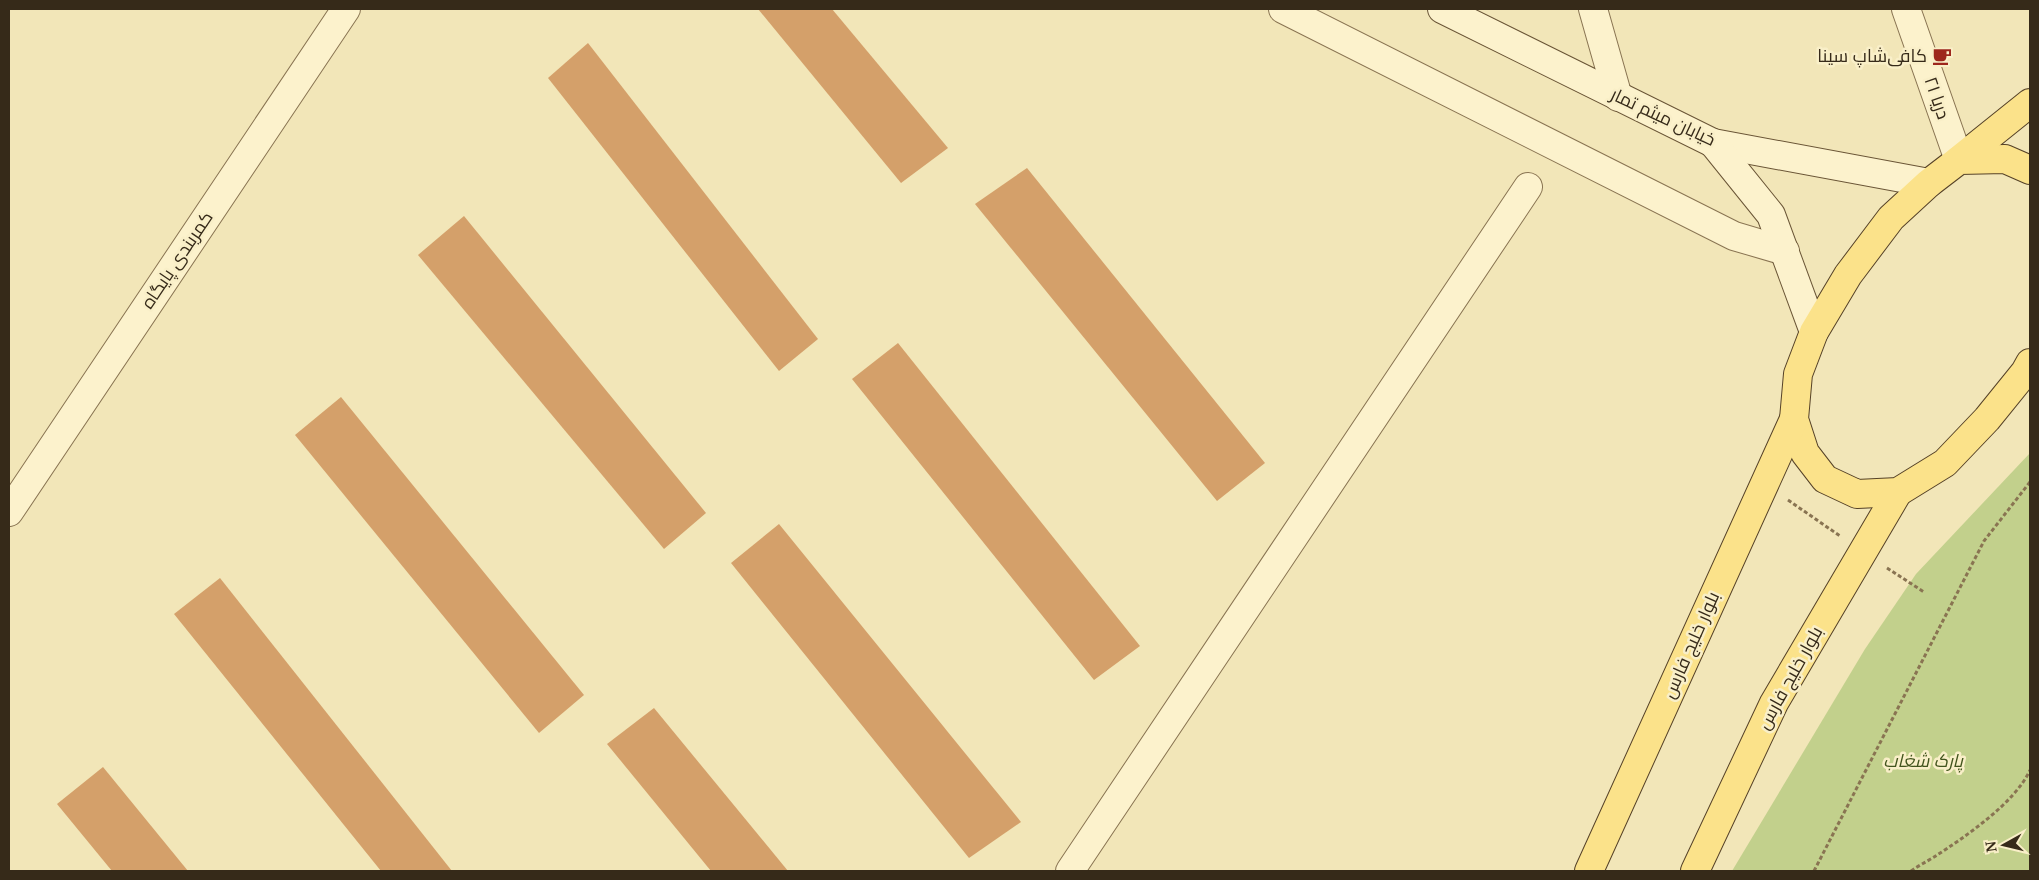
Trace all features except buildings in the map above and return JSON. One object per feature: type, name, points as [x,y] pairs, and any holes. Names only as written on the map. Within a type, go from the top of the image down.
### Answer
[{"type":"main road","points":[[2030,103],[1929,183],[1890,218],[1848,275],[1814,332],[1798,374],[1794,419],[1805,453],[1825,479],[1857,494],[1898,492],[1945,463],[1987,419],[2025,372],[2030,362]]},
{"type":"main road","points":[[1959,160],[2005,159],[2030,170]]},
{"type":"main road","name":"بلوار خلیج‌ فارس","points":[[1589,871],[1794,419]]},
{"type":"main road","name":"بلوار خلیج ‌فارس","points":[[1695,871],[1774,702],[1898,492]]},
{"type":"street","name":"کمربندی پایگاه","points":[[9,512],[346,9]]},
{"type":"street","points":[[1283,9],[1734,236],[1784,251]]},
{"type":"street","name":"خیابان میثم تمار","points":[[1442,9],[1713,143],[1929,183]]},
{"type":"street","points":[[1593,9],[1618,97]]},
{"type":"street","name":"دریا ۲۱","points":[[1906,9],[1959,160]]},
{"type":"street","points":[[1713,143],[1771,215],[1814,332]]},
{"type":"street","points":[[1070,871],[1528,187]]},
{"type":"path","points":[[1814,871],[1984,541],[2030,482]]},
{"type":"path","points":[[1911,871],[1938,854],[1998,810],[2021,786],[2030,770]]},
{"type":"green space","name":"پارک شغاب","points":[[2030,453],[2030,871],[1732,871],[1865,649],[1916,574]]},
{"type":"place","name":"کافی‌شاپ سینا","points":[[1942,56]]}]
